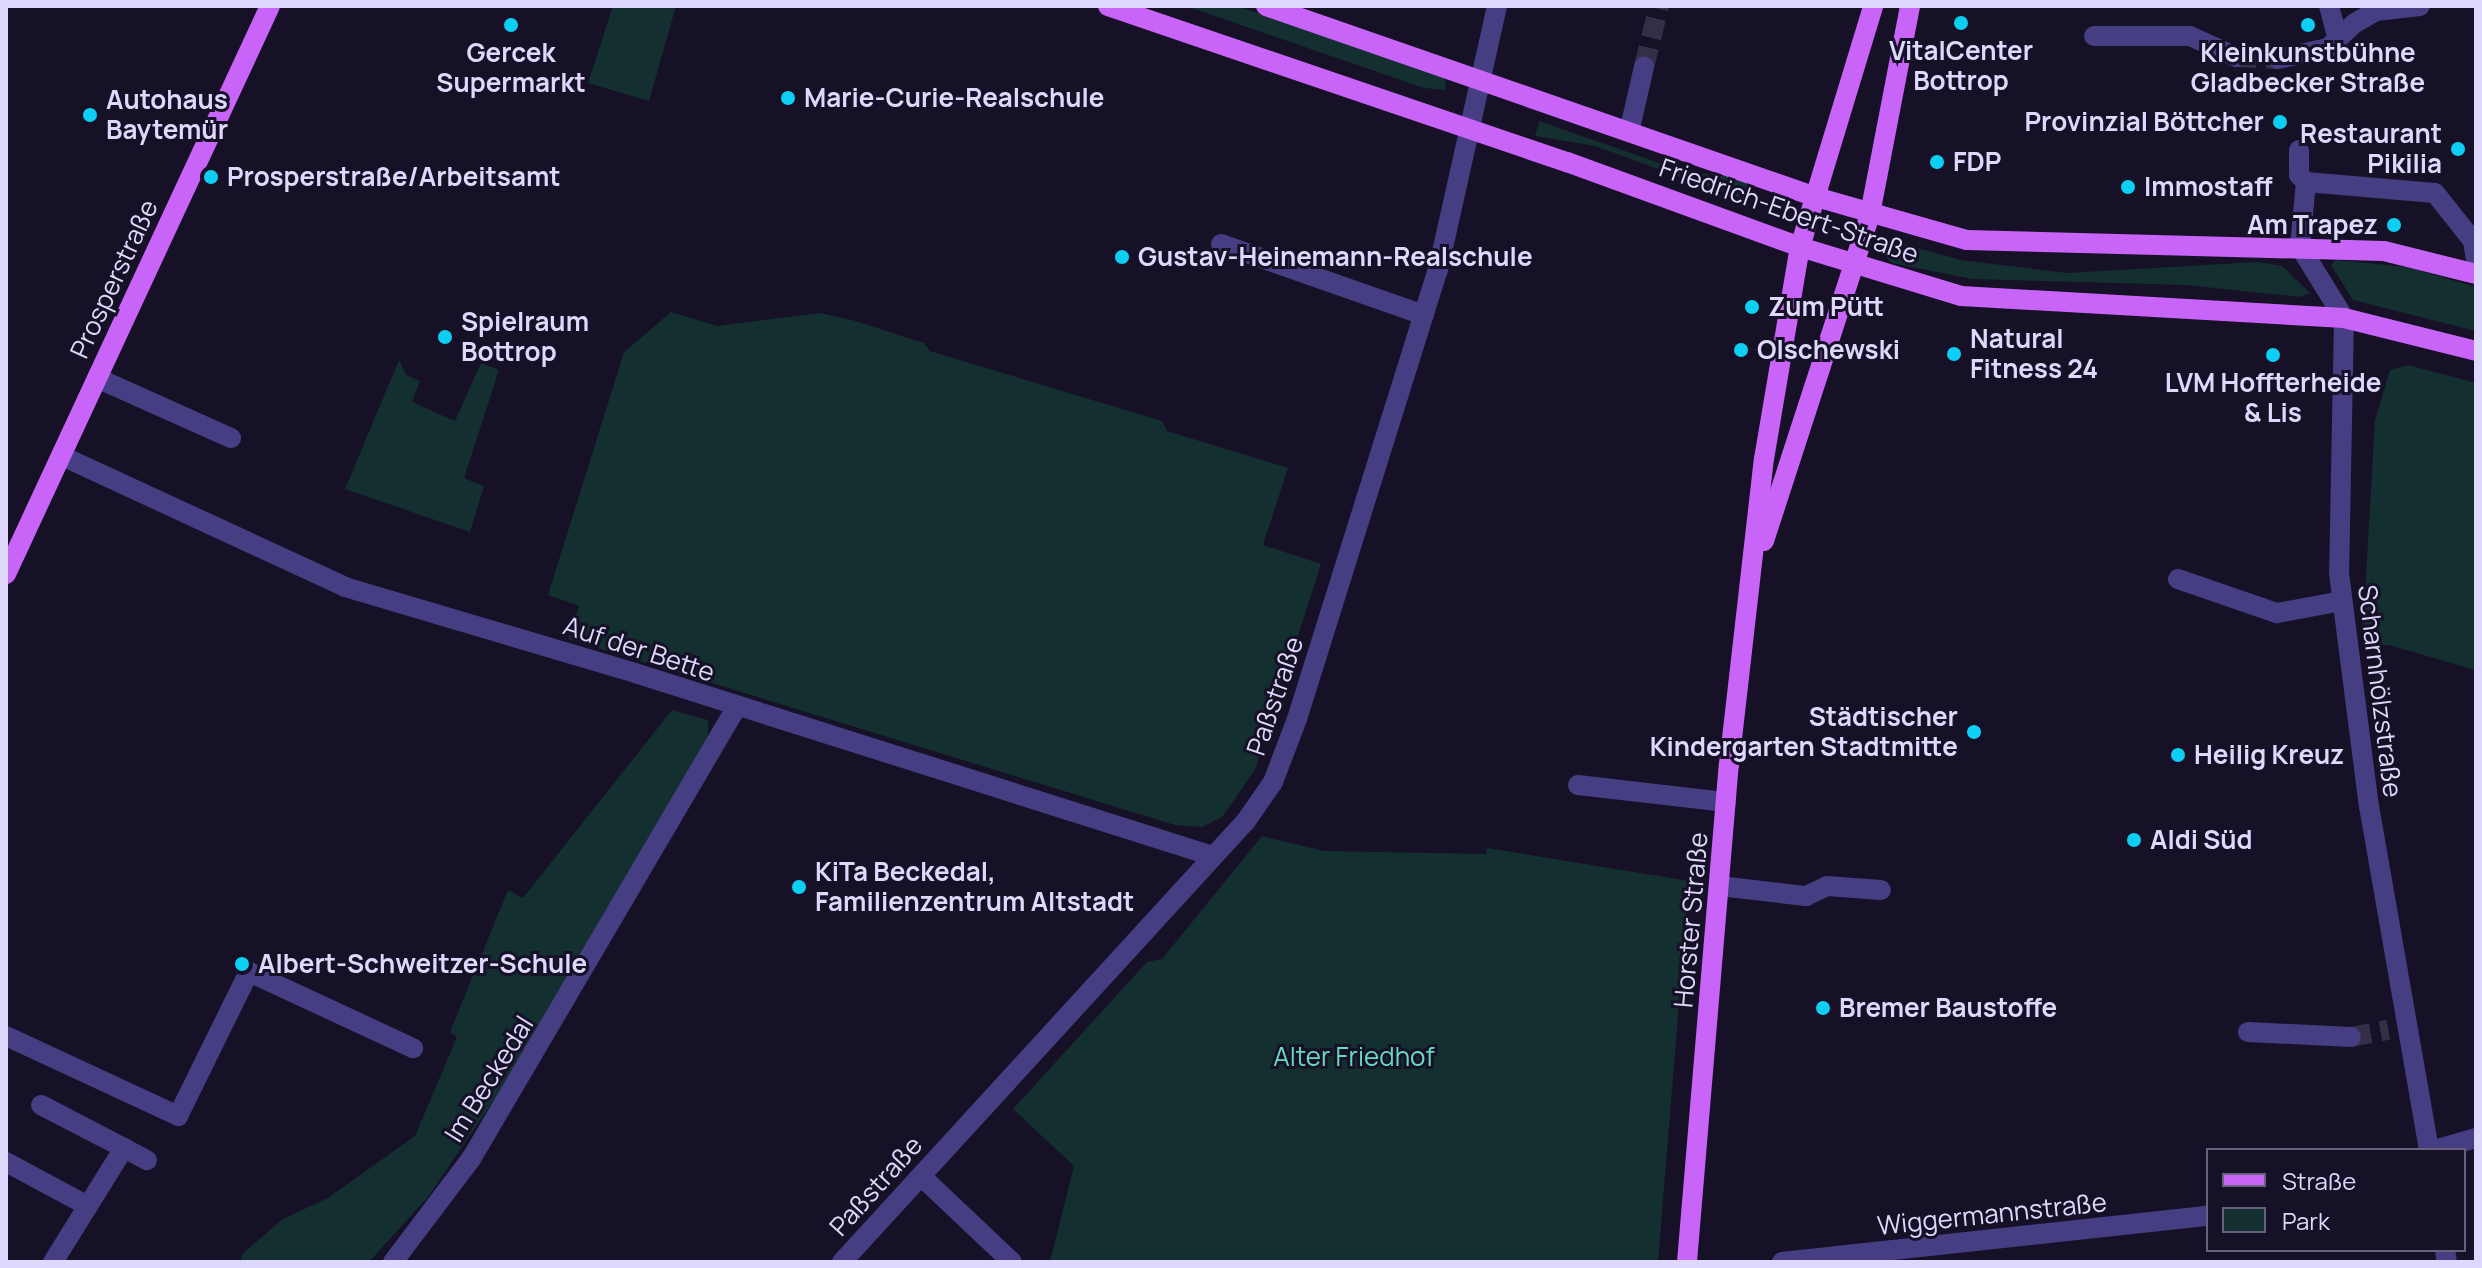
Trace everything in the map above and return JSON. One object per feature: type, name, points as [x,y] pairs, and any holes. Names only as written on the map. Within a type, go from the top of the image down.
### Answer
[{"type":"main road","name":"Prosperstraße","points":[[6,574],[270,6]]},
{"type":"main road","name":"Friedrich-Ebert-Straße","points":[[1108,6],[1470,128],[1800,247],[1961,296],[2344,318],[2476,351]]},
{"type":"main road","name":"Friedrich-Ebert-Straße","points":[[1266,6],[1311,13],[1816,197],[1967,240],[2300,247],[2395,253],[2476,274]]},
{"type":"main road","name":"Horster Straße","points":[[1687,1262],[1726,802],[1764,459],[1800,247],[1873,6]]},
{"type":"main road","name":"Horster Straße","points":[[1749,583],[1870,214],[1910,6]]},
{"type":"street","name":"Paßstraße","points":[[842,1262],[1260,802],[1293,732],[1424,315],[1497,6]]},
{"type":"street","points":[[2329,6],[2338,40]]},
{"type":"street","points":[[2278,59],[2328,48],[2376,11],[2420,6]]},
{"type":"street","points":[[2094,36],[2190,36],[2236,57]]},
{"type":"street","points":[[1630,128],[1644,67]]},
{"type":"street","points":[[2299,150],[2299,175],[2306,182],[2359,183],[2446,192],[2473,241],[2476,260]]},
{"type":"street","points":[[2306,182],[2300,247],[2344,318]]},
{"type":"street","points":[[1221,244],[1424,315]]},
{"type":"street","name":"Scharnhölzstraße","points":[[2344,318],[2342,601],[2397,1027],[2431,1148]]},
{"type":"street","points":[[97,378],[231,438]]},
{"type":"street","name":"Auf der Bette","points":[[62,456],[345,587],[635,673],[736,708],[1213,856]]},
{"type":"street","points":[[2178,579],[2277,613],[2342,601]]},
{"type":"street","name":"Im Beckedal","points":[[393,1262],[471,1159],[736,708]]},
{"type":"street","points":[[1578,785],[1726,802]]},
{"type":"street","points":[[1719,886],[1806,896],[1827,886],[1881,890]]},
{"type":"street","points":[[6,1036],[178,1116],[249,972],[413,1048]]},
{"type":"street","points":[[2248,1032],[2351,1037]]},
{"type":"street","points":[[41,1105],[147,1160]]},
{"type":"street","points":[[2439,1148],[2476,1138]]},
{"type":"street","points":[[53,1262],[124,1148]]},
{"type":"street","points":[[6,1162],[88,1206]]},
{"type":"street","points":[[921,1176],[1012,1262]]},
{"type":"street","name":"Wiggermannstraße","points":[[1782,1262],[2206,1216]]},
{"type":"green space","points":[[613,6],[676,6],[649,101],[588,83]]},
{"type":"green space","points":[[1186,6],[1237,6],[1445,78],[1446,90],[1424,88]]},
{"type":"green space","points":[[1539,121],[1685,172],[1730,176],[1753,185],[1747,201],[1595,146],[1535,136]]},
{"type":"green space","points":[[1881,238],[1961,260],[2067,273],[2258,262],[2282,266],[2310,293],[2300,297],[2186,285],[1972,279],[1892,263],[1873,245]]},
{"type":"green space","points":[[2336,260],[2407,267],[2476,287],[2476,331],[2353,300],[2331,265]]},
{"type":"green space","points":[[671,312],[717,326],[820,313],[852,320],[924,343],[930,351],[1162,421],[1167,431],[1288,468],[1263,545],[1321,564],[1255,770],[1222,817],[1202,827],[1175,825],[568,639],[579,606],[548,595],[624,352]]},
{"type":"green space","points":[[399,360],[406,375],[420,381],[412,402],[455,421],[481,363],[499,370],[464,478],[484,486],[470,532],[345,489]]},
{"type":"green space","points":[[2408,365],[2476,383],[2475,670],[2389,645],[2362,646],[2375,420],[2390,370]]},
{"type":"green space","points":[[672,710],[708,720],[708,737],[498,1094],[428,1197],[369,1262],[241,1262],[242,1254],[283,1219],[328,1198],[415,1136],[457,1037],[450,1032],[508,890],[523,898]]},
{"type":"green space","name":"Alter Friedhof","points":[[1262,836],[1324,851],[1486,854],[1487,848],[1689,881],[1658,1262],[1050,1262],[1074,1166],[1013,1109],[1147,962],[1162,959]]},
{"type":"tunnel","points":[[1644,67],[1659,6]]},
{"type":"tunnel","points":[[2236,57],[2278,59]]},
{"type":"tunnel","points":[[2351,1037],[2388,1030]]},
{"type":"place","name":"VitalCenter Bottrop","points":[[1961,23]]},
{"type":"place","name":"Gercek Supermarkt","points":[[511,25]]},
{"type":"place","name":"Kleinkunstbühne Gladbecker Straße","points":[[2308,25]]},
{"type":"place","name":"Marie-Curie-Realschule","points":[[788,98]]},
{"type":"place","name":"Autohaus Baytemür","points":[[90,115]]},
{"type":"place","name":"Provinzial Böttcher","points":[[2280,122]]},
{"type":"place","name":"Restaurant Pikilia","points":[[2458,149]]},
{"type":"place","name":"FDP","points":[[1937,162]]},
{"type":"place","name":"Prosperstraße/Arbeitsamt","points":[[211,177]]},
{"type":"place","name":"Immostaff","points":[[2128,187]]},
{"type":"place","name":"Am Trapez","points":[[2394,225]]},
{"type":"place","name":"Gustav-Heinemann-Realschule","points":[[1122,257]]},
{"type":"place","name":"Zum Pütt","points":[[1752,307]]},
{"type":"place","name":"Spielraum Bottrop","points":[[445,337]]},
{"type":"place","name":"Olschewski","points":[[1741,350]]},
{"type":"place","name":"Natural Fitness 24","points":[[1954,354]]},
{"type":"place","name":"LVM Hoffterheide & Lis","points":[[2273,355]]},
{"type":"place","name":"Städtischer Kindergarten Stadtmitte","points":[[1974,732]]},
{"type":"place","name":"Heilig Kreuz","points":[[2178,755]]},
{"type":"place","name":"Aldi Süd","points":[[2134,840]]},
{"type":"place","name":"KiTa Beckedal, Familienzentrum Altstadt","points":[[799,887]]},
{"type":"place","name":"Albert-Schweitzer-Schule","points":[[242,964]]},
{"type":"place","name":"Bremer Baustoffe","points":[[1823,1008]]}]
